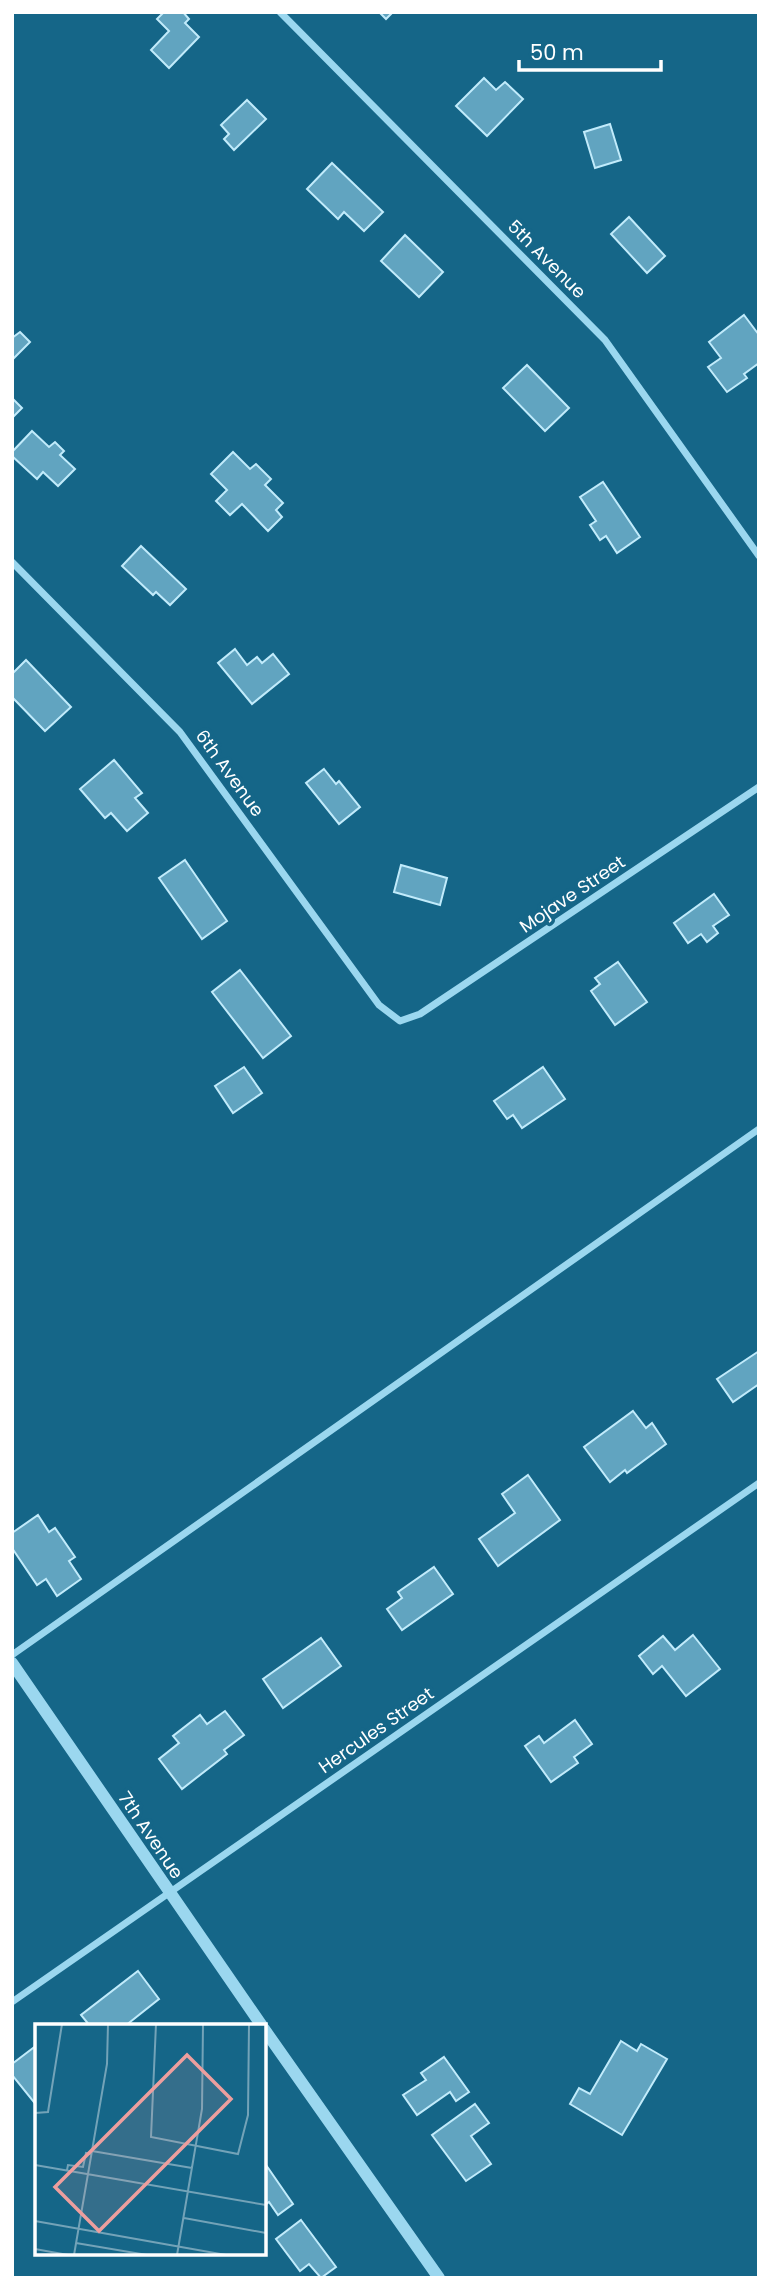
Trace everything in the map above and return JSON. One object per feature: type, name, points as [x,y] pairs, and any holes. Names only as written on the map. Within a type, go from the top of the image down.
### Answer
[{"type":"street","name":"5th Avenue","points":[[280,12],[605,340],[759,556]]},
{"type":"street","name":"6th Avenue","points":[[12,562],[180,732],[379,1005],[400,1021]]},
{"type":"street","name":"Mojave Street","points":[[400,1021],[420,1014],[759,787]]},
{"type":"street","points":[[12,1655],[759,1129]]},
{"type":"street","name":"Hercules Street","points":[[12,2002],[759,1483]]},
{"type":"street","name":"7th Avenue","points":[[12,1663],[261,2024]]},
{"type":"street","name":"7th Avenue","points":[[266,2031],[439,2278]]},
{"type":"building","points":[[164,12],[183,12],[189,19],[185,23],[199,37],[169,68],[151,50],[169,31],[157,19]]},
{"type":"building","points":[[379,12],[393,12],[386,19]]},
{"type":"building","points":[[484,78],[496,90],[505,82],[523,99],[487,136],[456,106]]},
{"type":"building","points":[[247,100],[266,119],[234,150],[224,139],[229,134],[221,125]]},
{"type":"building","points":[[610,124],[621,160],[595,168],[584,132]]},
{"type":"building","points":[[332,163],[383,212],[364,231],[344,212],[338,219],[307,189]]},
{"type":"building","points":[[629,217],[665,256],[647,273],[611,234]]},
{"type":"building","points":[[405,235],[443,272],[419,297],[381,261]]},
{"type":"building","points":[[744,315],[759,335],[759,363],[744,374],[747,378],[727,392],[708,367],[721,358],[709,342]]},
{"type":"building","points":[[20,332],[30,342],[12,360],[12,338]]},
{"type":"building","points":[[527,365],[569,408],[545,431],[503,388]]},
{"type":"building","points":[[12,398],[22,408],[12,418]]},
{"type":"building","points":[[32,431],[49,447],[55,442],[64,451],[60,455],[75,469],[58,486],[43,472],[37,479],[12,456],[12,452]]},
{"type":"building","points":[[233,452],[250,469],[256,464],[271,479],[265,485],[283,503],[276,510],[282,517],[268,531],[242,504],[230,515],[216,501],[227,490],[211,474]]},
{"type":"building","points":[[603,482],[640,537],[617,553],[606,536],[600,540],[590,525],[596,521],[580,497]]},
{"type":"building","points":[[141,546],[186,589],[170,605],[156,592],[153,595],[122,566]]},
{"type":"building","points":[[235,649],[247,665],[257,657],[262,663],[273,654],[289,674],[252,704],[218,663]]},
{"type":"building","points":[[26,660],[71,707],[45,731],[12,697],[12,674]]},
{"type":"building","points":[[114,760],[142,793],[135,798],[148,813],[127,831],[111,813],[105,818],[80,789]]},
{"type":"building","points":[[324,769],[336,784],[339,781],[360,807],[339,824],[306,783]]},
{"type":"building","points":[[185,860],[227,921],[202,939],[159,878]]},
{"type":"building","points":[[401,865],[447,878],[440,905],[394,892]]},
{"type":"building","points":[[714,894],[729,915],[713,926],[718,933],[707,942],[701,934],[688,943],[674,923]]},
{"type":"building","points":[[618,962],[647,1002],[615,1025],[591,991],[600,984],[595,978]]},
{"type":"building","points":[[240,970],[291,1036],[263,1058],[212,992]]},
{"type":"building","points":[[244,1067],[262,1093],[233,1113],[215,1086]]},
{"type":"building","points":[[543,1067],[565,1099],[522,1128],[513,1115],[507,1119],[494,1101]]},
{"type":"building","points":[[759,1351],[759,1384],[733,1402],[717,1379]]},
{"type":"building","points":[[633,1411],[646,1428],[652,1423],[666,1444],[610,1482],[584,1447]]},
{"type":"building","points":[[528,1475],[560,1520],[498,1566],[479,1539],[515,1513],[502,1494]]},
{"type":"building","points":[[38,1515],[49,1532],[55,1528],[75,1557],[69,1561],[81,1579],[57,1596],[46,1579],[37,1585],[12,1548],[12,1533]]},
{"type":"building","points":[[434,1567],[453,1594],[402,1630],[387,1609],[402,1598],[398,1592]]},
{"type":"building","points":[[693,1635],[720,1669],[686,1696],[662,1666],[653,1674],[639,1656],[663,1636],[675,1650]]},
{"type":"building","points":[[321,1638],[341,1666],[283,1708],[263,1679]]},
{"type":"building","points":[[225,1711],[244,1735],[224,1750],[227,1754],[182,1789],[159,1759],[179,1743],[173,1736],[200,1715],[207,1724]]},
{"type":"building","points":[[575,1720],[592,1744],[574,1757],[578,1763],[551,1782],[525,1746],[539,1736],[544,1743]]},
{"type":"building","points":[[138,1971],[159,1999],[128,2024],[88,2024],[81,2015]]},
{"type":"building","points":[[621,2041],[637,2051],[641,2044],[667,2059],[622,2135],[570,2104],[579,2088],[590,2094]]},
{"type":"building","points":[[35,2047],[35,2104],[12,2075],[12,2064]]},
{"type":"building","points":[[444,2057],[469,2092],[456,2101],[450,2092],[417,2115],[403,2095],[426,2080],[421,2073]]},
{"type":"building","points":[[475,2104],[489,2123],[471,2136],[491,2164],[466,2181],[432,2135]]},
{"type":"building","points":[[266,2165],[293,2204],[278,2215],[269,2202],[266,2204]]},
{"type":"building","points":[[301,2220],[336,2267],[321,2278],[309,2264],[300,2271],[276,2239]]}]
